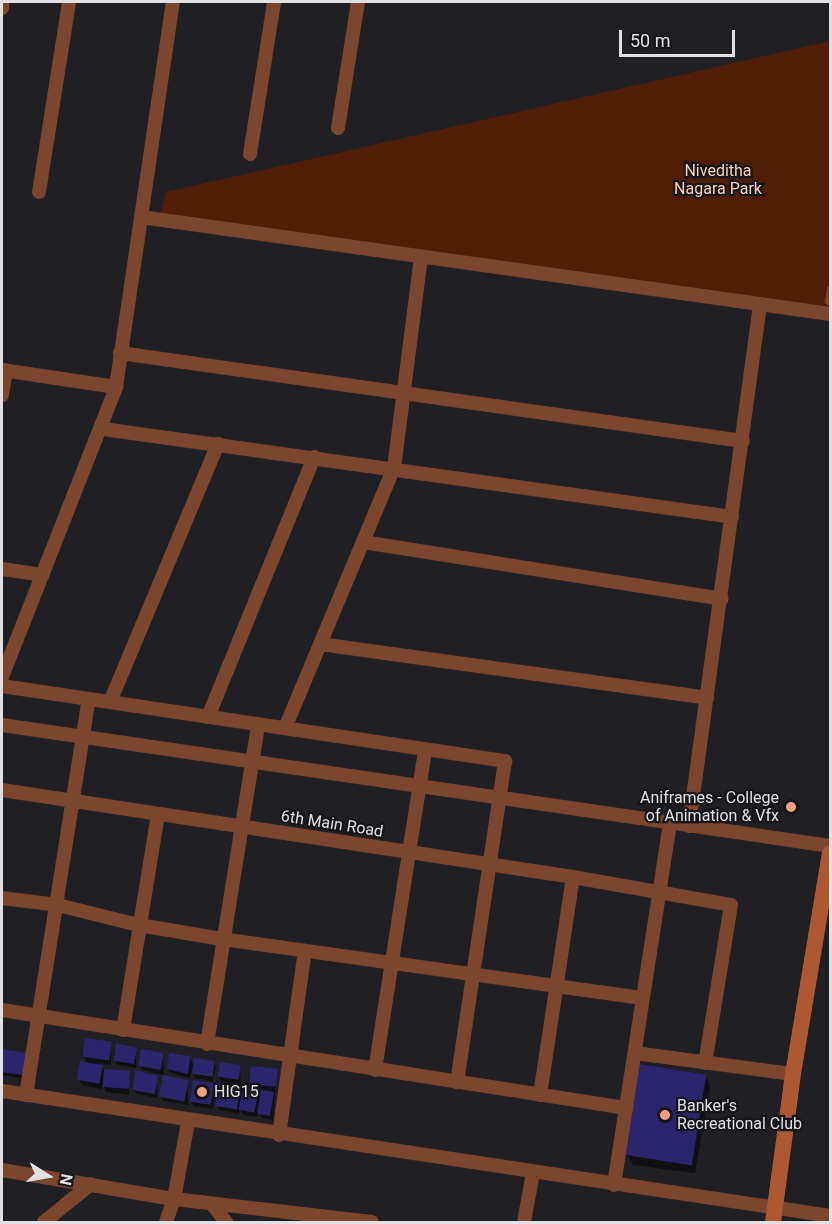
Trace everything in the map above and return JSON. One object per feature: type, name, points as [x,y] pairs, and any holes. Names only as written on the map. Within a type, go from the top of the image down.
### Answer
[{"type":"main road","points":[[774,1215],[792,1074],[831,854]]},
{"type":"street","points":[[2,8],[3,2]]},
{"type":"street","points":[[39,192],[69,2]]},
{"type":"street","points":[[2,677],[103,429],[116,387],[173,2]]},
{"type":"street","points":[[250,154],[274,2]]},
{"type":"street","points":[[338,128],[358,2]]},
{"type":"street","points":[[141,217],[760,305],[829,307]]},
{"type":"street","points":[[285,728],[394,468],[406,391],[421,258]]},
{"type":"street","points":[[689,826],[760,305]]},
{"type":"street","points":[[120,353],[406,391],[743,441]]},
{"type":"street","points":[[2,395],[4,370],[116,387]]},
{"type":"street","points":[[103,429],[732,517]]},
{"type":"street","points":[[110,702],[218,444]]},
{"type":"street","points":[[208,717],[314,458]]},
{"type":"street","points":[[363,542],[721,599]]},
{"type":"street","points":[[2,569],[43,575]]},
{"type":"street","points":[[320,644],[707,698]]},
{"type":"street","points":[[2,686],[506,761],[457,1082]]},
{"type":"street","points":[[26,1095],[89,699]]},
{"type":"street","points":[[207,1044],[258,724]]},
{"type":"street","points":[[2,725],[500,800],[831,846]]},
{"type":"street","points":[[375,1070],[426,749]]},
{"type":"street","name":"6th Main Road","points":[[2,790],[573,877],[730,905],[705,1063]]},
{"type":"street","points":[[123,1030],[158,815]]},
{"type":"street","points":[[614,1185],[670,824]]},
{"type":"street","points":[[540,1095],[573,877]]},
{"type":"street","points":[[2,898],[58,904],[139,925],[222,939],[642,998]]},
{"type":"street","points":[[279,1135],[305,951]]},
{"type":"street","points":[[2,1010],[626,1108]]},
{"type":"street","points":[[634,1053],[792,1074]]},
{"type":"street","points":[[2,1092],[614,1185],[774,1215],[831,1216]]},
{"type":"street","points":[[166,1222],[174,1199],[188,1122]]},
{"type":"street","points":[[2,1170],[174,1199],[372,1222]]},
{"type":"street","points":[[524,1222],[533,1173]]},
{"type":"street","points":[[44,1222],[91,1184]]},
{"type":"street","points":[[212,1204],[226,1222]]},
{"type":"lane","points":[[829,307],[831,289]]},
{"type":"green space","name":"Niveditha Nagara Park","points":[[830,41],[830,308],[160,216],[166,192]]},
{"type":"building","points":[[85,1038],[112,1042],[109,1061],[82,1057]]},
{"type":"building","points":[[116,1043],[137,1048],[134,1064],[114,1061]]},
{"type":"building","points":[[2,1049],[26,1053],[23,1075],[2,1072]]},
{"type":"building","points":[[141,1049],[164,1053],[161,1070],[138,1066]]},
{"type":"building","points":[[169,1053],[190,1056],[188,1074],[167,1069]]},
{"type":"building","points":[[194,1058],[215,1061],[213,1077],[192,1074]]},
{"type":"building","points":[[80,1061],[103,1065],[99,1084],[77,1080]]},
{"type":"building","points":[[220,1062],[241,1065],[239,1080],[218,1077]]},
{"type":"building","name":"Banker's Recreational Club","points":[[639,1064],[706,1075],[692,1166],[625,1155]]},
{"type":"building","points":[[251,1066],[278,1069],[276,1087],[249,1084]]},
{"type":"building","points":[[104,1069],[130,1071],[129,1089],[103,1087]]},
{"type":"building","points":[[135,1070],[158,1076],[155,1094],[133,1090]]},
{"type":"building","points":[[163,1075],[189,1080],[184,1102],[159,1097]]},
{"type":"building","name":"HIG15","points":[[193,1080],[214,1083],[211,1105],[190,1102]]},
{"type":"building","points":[[219,1083],[241,1087],[237,1109],[215,1106]]},
{"type":"building","points":[[243,1087],[259,1090],[254,1113],[239,1110]]},
{"type":"building","points":[[261,1090],[274,1092],[270,1116],[257,1114]]},
{"type":"place","name":"Aniframes - College of Animation & Vfx","points":[[791,807]]},
{"type":"place","name":"HIG15","points":[[202,1092]]},
{"type":"place","name":"Banker's Recreational Club","points":[[665,1115]]}]
